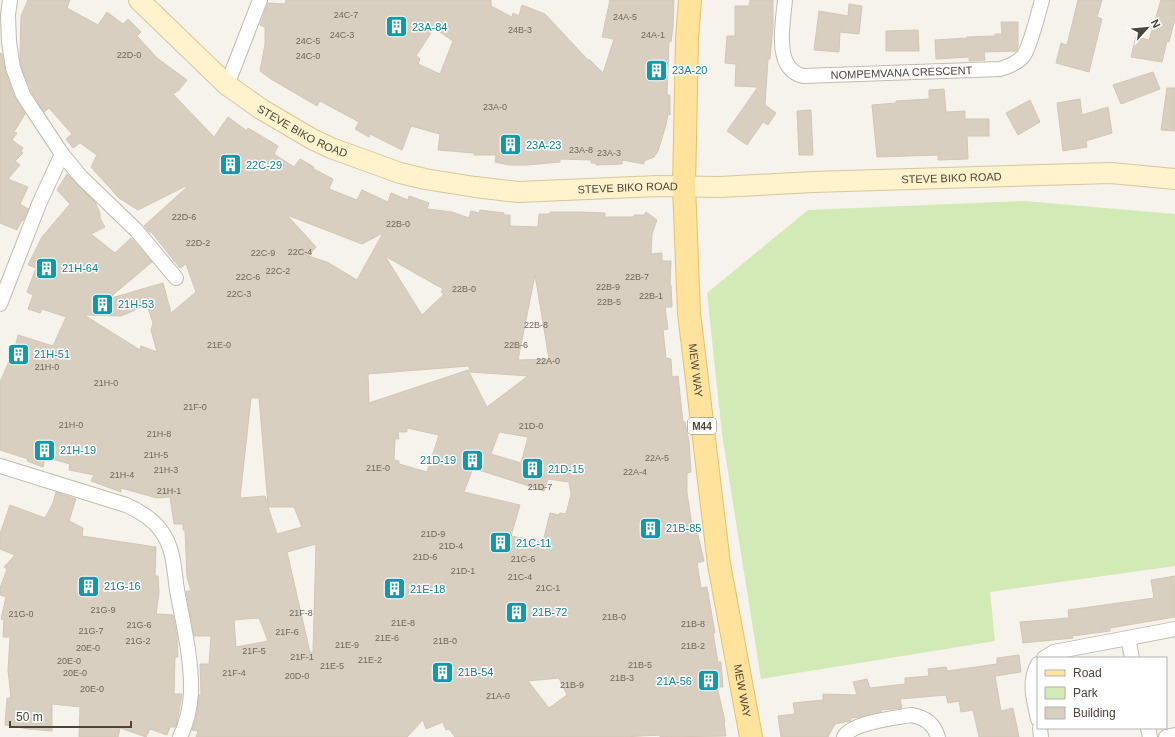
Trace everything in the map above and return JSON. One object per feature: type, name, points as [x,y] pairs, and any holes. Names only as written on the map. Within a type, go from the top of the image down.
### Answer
[{"type":"main road","name":"MEW WAY","points":[[690,0],[687,39],[684,186],[690,313],[718,551],[751,737]]},
{"type":"street","points":[[10,0],[8,28],[11,55],[17,81],[23,95],[62,154],[81,177],[136,230],[176,278]]},
{"type":"street","name":"STEVE BIKO ROAD","points":[[139,0],[227,85],[261,109],[312,139],[331,148],[400,173],[425,179],[518,192],[658,186],[720,187],[821,182],[1112,173],[1175,179]]},
{"type":"street","points":[[227,85],[260,0]]},
{"type":"street","name":"NOMPEMVANA CRESCENT","points":[[785,0],[782,48],[783,57],[789,68],[803,76],[968,71],[1004,68],[1016,62],[1025,53],[1042,0]]},
{"type":"street","points":[[0,304],[39,204],[62,154]]},
{"type":"street","points":[[0,466],[126,505],[144,513],[162,531],[171,549],[183,618],[191,682],[188,712],[180,737]]},
{"type":"street","points":[[1046,657],[1054,652],[1175,629]]},
{"type":"street","points":[[1128,638],[1132,657]]},
{"type":"street","points":[[1037,666],[1032,680],[1037,712]]},
{"type":"street","points":[[844,737],[852,728],[861,725],[912,715],[929,721],[938,737]]},
{"type":"street","points":[[1166,737],[1175,735]]},
{"type":"green space","points":[[1024,201],[1175,214],[1175,566],[990,592],[995,641],[761,679],[722,434],[707,293],[808,210]]},
{"type":"building","points":[[28,0],[70,0],[67,8],[98,25],[107,12],[123,24],[128,19],[141,32],[137,36],[157,58],[187,80],[179,90],[173,94],[214,137],[228,117],[247,131],[248,128],[278,146],[274,154],[294,167],[300,159],[314,167],[312,168],[333,179],[329,189],[357,200],[362,190],[388,202],[391,193],[408,200],[409,196],[429,203],[427,209],[452,212],[469,218],[471,211],[479,213],[480,210],[504,213],[504,215],[510,215],[510,226],[538,227],[539,214],[550,214],[550,212],[605,213],[605,217],[634,217],[634,215],[644,215],[646,212],[657,220],[652,234],[651,254],[662,253],[662,261],[671,261],[670,285],[672,307],[665,307],[668,329],[663,330],[666,358],[671,359],[672,377],[678,376],[683,422],[685,422],[689,441],[691,472],[687,473],[687,493],[693,532],[697,531],[704,561],[697,563],[701,588],[707,587],[715,633],[713,633],[718,662],[721,662],[723,687],[717,687],[725,721],[726,736],[660,737],[660,735],[622,737],[455,737],[449,729],[446,730],[443,722],[426,729],[423,720],[407,737],[196,737],[198,731],[192,730],[197,712],[199,695],[201,695],[200,664],[209,664],[211,636],[194,636],[186,591],[191,591],[187,577],[185,530],[183,530],[183,524],[174,524],[170,497],[157,498],[121,488],[121,492],[91,481],[94,475],[69,470],[70,464],[45,457],[43,467],[27,461],[28,459],[0,450],[0,382],[15,348],[18,335],[53,346],[66,317],[42,309],[40,313],[28,309],[33,295],[27,292],[36,268],[28,265],[42,237],[70,204],[57,190],[67,174],[95,202],[100,213],[100,218],[105,227],[91,234],[115,253],[131,238],[152,262],[108,299],[163,283],[171,313],[196,292],[186,264],[180,268],[148,228],[150,233],[144,226],[187,187],[186,186],[138,210],[119,198],[91,167],[97,155],[80,143],[73,148],[66,139],[72,134],[49,108],[44,112],[31,91],[21,66],[21,16]],"holes":[[[287,215],[362,244],[383,233],[357,280],[327,262],[308,256],[316,247]],[[385,256],[443,289],[441,292],[444,294],[422,315]],[[535,275],[549,359],[518,360]],[[147,305],[153,323],[151,330],[157,352],[141,346],[140,350],[84,315],[121,316]],[[469,366],[470,372],[528,376],[487,407],[468,370],[369,403],[368,374]],[[251,398],[259,398],[268,505],[265,496],[240,498]],[[407,428],[439,435],[427,472],[399,464],[399,461],[394,460],[395,439],[399,439],[398,432],[407,432]],[[499,432],[528,437],[521,463],[491,454]],[[473,468],[544,491],[548,479],[569,482],[571,494],[566,514],[560,513],[559,515],[550,513],[543,542],[511,536],[520,505],[464,492]],[[268,507],[294,507],[302,527],[277,534]],[[316,544],[313,652],[310,652],[287,552]],[[259,618],[268,641],[236,647],[234,620]],[[559,678],[567,695],[549,708],[528,681]]]},
{"type":"building","points":[[286,0],[491,0],[491,6],[512,17],[513,13],[519,16],[522,5],[545,14],[588,60],[590,60],[603,73],[614,39],[602,37],[610,0],[674,0],[673,27],[671,42],[669,42],[667,95],[670,95],[670,115],[668,114],[658,151],[654,157],[644,161],[644,164],[622,160],[622,164],[596,165],[596,163],[591,163],[591,160],[560,159],[560,162],[509,165],[495,162],[496,155],[474,155],[474,153],[438,150],[440,134],[411,126],[402,150],[370,134],[369,137],[355,129],[359,122],[320,101],[317,106],[260,71],[265,44],[265,27],[260,25],[268,3],[285,4]],"holes":[[[434,28],[453,41],[440,74],[418,64],[420,59],[416,56]]]},
{"type":"building","points":[[750,0],[773,0],[773,26],[770,59],[768,59],[765,105],[776,113],[768,125],[763,122],[747,145],[727,131],[758,87],[735,86],[736,64],[725,63],[727,36],[735,36],[735,6],[749,6]]},
{"type":"building","points":[[1078,0],[1102,0],[1097,17],[1102,19],[1089,72],[1056,63],[1061,43],[1067,45]]},
{"type":"building","points":[[1161,0],[1175,0],[1175,19],[1169,42],[1167,41],[1162,62],[1131,57],[1136,37],[1149,40]]},
{"type":"building","points":[[849,4],[862,6],[859,34],[840,32],[839,52],[814,50],[819,11],[848,16]]},
{"type":"building","points":[[1001,22],[1018,22],[1018,47],[1016,51],[984,52],[985,60],[969,61],[969,57],[936,59],[935,40],[995,36],[995,34],[1002,34]]},
{"type":"building","points":[[918,30],[919,51],[886,51],[886,31]]},
{"type":"building","points":[[0,53],[2,54],[5,71],[15,98],[25,114],[14,132],[17,133],[12,140],[23,148],[21,151],[23,153],[15,161],[20,165],[8,179],[28,187],[20,204],[28,209],[17,230],[0,223]]},
{"type":"building","points":[[1153,72],[1160,89],[1121,104],[1113,85]]},
{"type":"building","points":[[1167,88],[1175,88],[1175,131],[1161,130]]},
{"type":"building","points":[[944,89],[946,112],[965,111],[965,119],[989,119],[989,136],[967,136],[968,159],[938,160],[938,155],[877,157],[872,105],[896,103],[896,101],[929,99],[929,90]]},
{"type":"building","points":[[1080,99],[1082,115],[1108,107],[1112,133],[1086,141],[1087,147],[1063,151],[1057,103]]},
{"type":"building","points":[[1030,100],[1040,122],[1018,135],[1006,113]]},
{"type":"building","points":[[811,110],[813,155],[799,155],[797,111]]},
{"type":"building","points":[[56,492],[76,499],[69,521],[83,528],[82,536],[156,547],[155,576],[158,576],[159,593],[156,614],[173,615],[177,637],[178,657],[175,657],[174,694],[182,694],[177,723],[175,727],[170,727],[167,735],[150,729],[146,737],[120,728],[118,737],[79,737],[80,707],[52,704],[52,731],[5,725],[7,698],[11,698],[8,670],[10,637],[3,637],[4,620],[1,619],[6,597],[0,595],[0,588],[7,569],[4,567],[15,555],[0,549],[0,534],[10,505],[45,518],[53,503]]},
{"type":"building","points":[[1175,576],[1175,617],[1110,628],[1110,631],[1072,636],[1073,638],[1023,643],[1020,622],[1069,618],[1068,610],[1154,598],[1151,580]]},
{"type":"building","points":[[1019,655],[1021,672],[995,676],[1001,711],[1013,708],[1019,737],[979,737],[973,710],[961,712],[959,701],[948,703],[946,695],[900,699],[902,708],[881,710],[881,712],[851,718],[850,721],[835,724],[828,737],[781,737],[778,716],[795,714],[793,703],[823,700],[823,694],[857,695],[853,682],[867,679],[870,688],[905,684],[905,678],[929,676],[928,669],[946,667],[947,671],[997,664],[997,658]]},
{"type":"place","name":"23A-84","points":[[397,27]]},
{"type":"place","name":"23A-20","points":[[656,70]]},
{"type":"place","name":"23A-23","points":[[511,145]]},
{"type":"place","name":"22C-29","points":[[231,165]]},
{"type":"place","name":"21H-64","points":[[46,268]]},
{"type":"place","name":"21H-53","points":[[103,304]]},
{"type":"place","name":"21H-51","points":[[18,354]]},
{"type":"place","name":"21H-19","points":[[45,450]]},
{"type":"place","name":"21D-19","points":[[472,460]]},
{"type":"place","name":"21D-15","points":[[533,469]]},
{"type":"place","name":"21B-85","points":[[650,528]]},
{"type":"place","name":"21C-11","points":[[500,543]]},
{"type":"place","name":"21G-16","points":[[89,586]]},
{"type":"place","name":"21E-18","points":[[394,589]]},
{"type":"place","name":"21B-72","points":[[516,612]]},
{"type":"place","name":"21B-54","points":[[443,672]]},
{"type":"place","name":"21A-56","points":[[708,681]]}]
